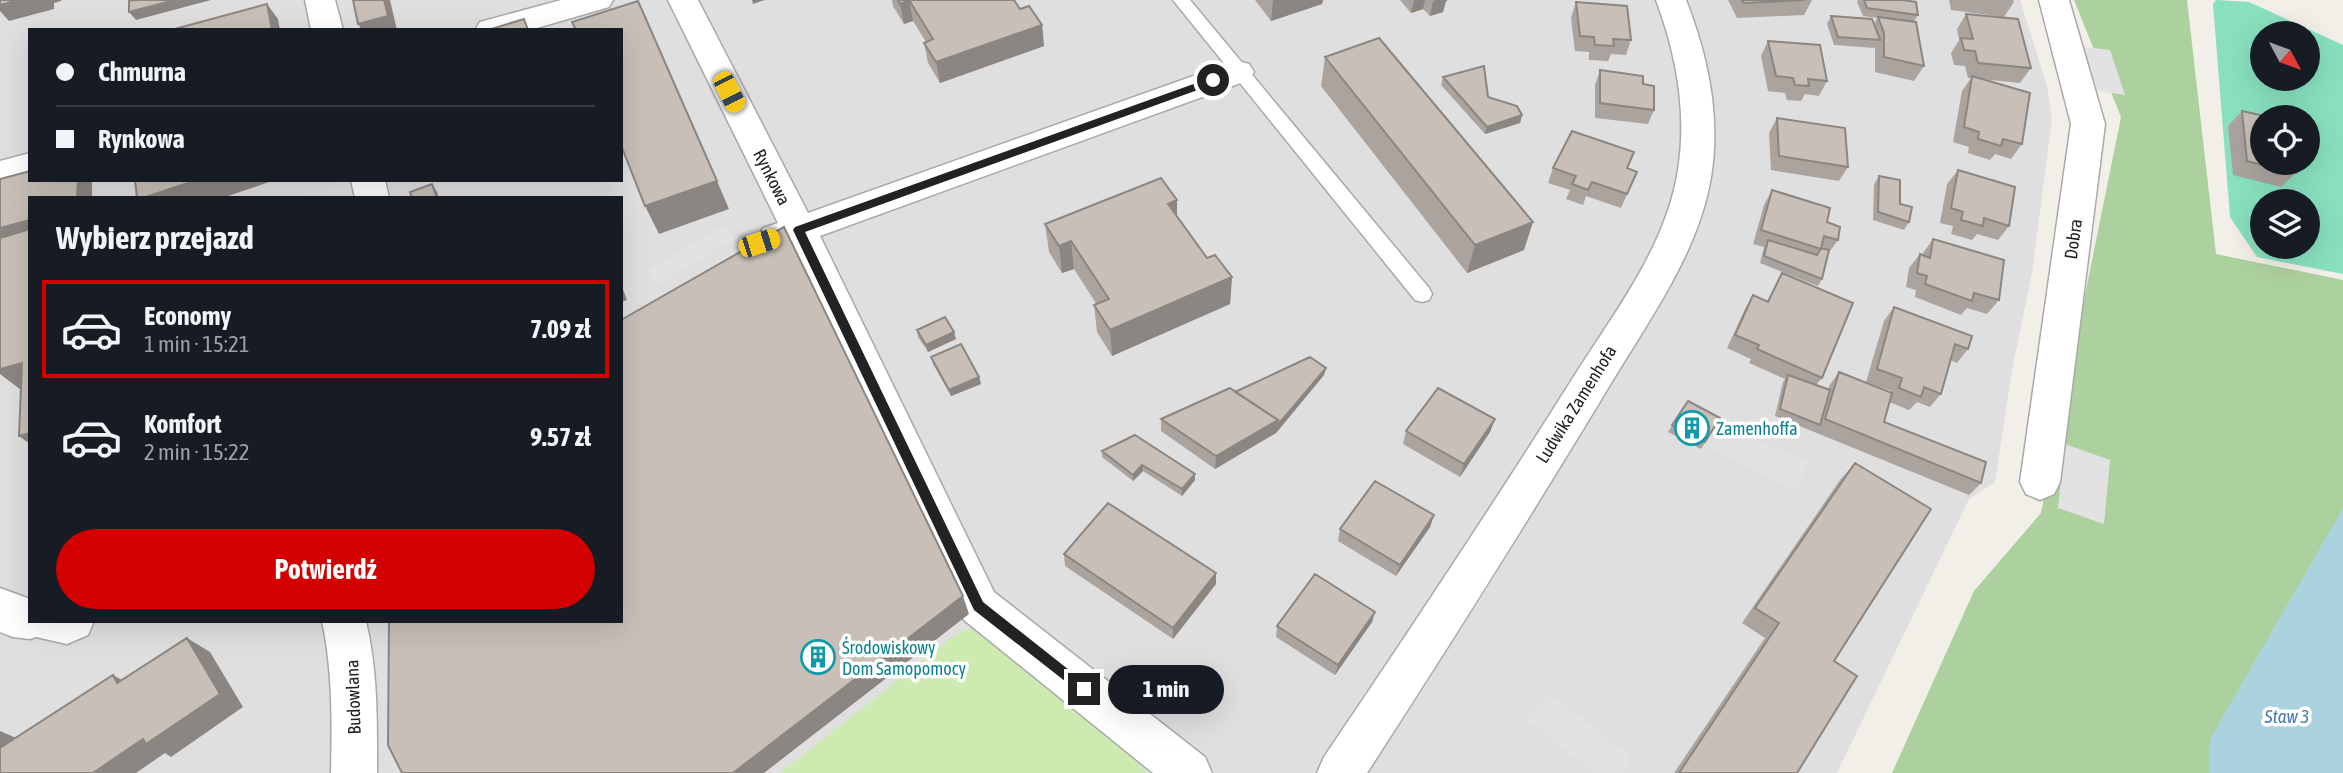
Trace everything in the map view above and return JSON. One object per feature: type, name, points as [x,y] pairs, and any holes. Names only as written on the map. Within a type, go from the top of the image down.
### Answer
[{"type":"street","points":[[320,0],[327,28]]},
{"type":"street","points":[[498,28],[598,0]]},
{"type":"street","name":"Rynkowa","points":[[683,0],[799,230],[979,606],[1189,773]]},
{"type":"street","name":"Ludwika Zamenhofa","points":[[1340,773],[1417,659],[1576,405],[1649,286],[1678,226],[1694,178],[1696,96],[1689,58],[1671,0]]},
{"type":"street","name":"Dobra","points":[[2040,482],[2088,124],[2054,0]]},
{"type":"street","points":[[748,250],[1238,72]]},
{"type":"street","points":[[0,174],[28,166]]},
{"type":"street","points":[[0,608],[13,617],[28,619]]},
{"type":"street","name":"Budowlana","points":[[344,623],[351,652],[355,705],[350,771]]},
{"type":"lane","points":[[1181,0],[1422,294]]},
{"type":"shaded area","points":[[0,0],[2020,0],[2047,86],[2052,119],[2032,273],[2013,365],[1995,482],[1969,499],[1837,773],[0,773]]},
{"type":"shaded area","points":[[2083,47],[2110,50],[2125,95],[2097,91]]},
{"type":"shaded area","points":[[338,182],[349,182],[353,196],[297,196]]},
{"type":"shaded area","points":[[724,225],[736,238],[659,284],[647,271]]},
{"type":"shaded area","points":[[1723,423],[1808,463],[1796,490],[1711,448]]},
{"type":"shaded area","points":[[2065,444],[2110,460],[2104,524],[2058,508]]},
{"type":"shaded area","points":[[1549,693],[1632,758],[1621,773],[1594,773],[1527,720]]},
{"type":"green space","points":[[2074,0],[2187,0],[2216,254],[2343,280],[2343,773],[1892,773],[1974,591],[2041,513],[2121,117]]},
{"type":"green space","points":[[2216,0],[2249,2],[2291,21],[2250,21],[2250,91],[2320,91],[2320,34],[2343,45],[2343,274],[2267,259],[2320,259],[2320,189],[2250,189],[2250,247],[2230,217],[2213,4]]},
{"type":"green space","points":[[983,623],[1148,773],[780,773],[957,634]]},
{"type":"water","name":"Staw 3","points":[[2343,508],[2343,773],[2209,773],[2210,739]]},
{"type":"building","points":[[0,0],[19,0],[0,5]]},
{"type":"building","points":[[175,0],[129,12],[129,1]]},
{"type":"building","points":[[353,0],[384,0],[388,16],[358,24]]},
{"type":"building","points":[[909,0],[1014,0],[1020,9],[1029,6],[1042,25],[936,62],[924,43],[933,39]]},
{"type":"building","points":[[1742,0],[1805,0],[1744,3]]},
{"type":"building","points":[[1864,0],[1916,2],[1918,15],[1867,8]]},
{"type":"building","points":[[638,1],[717,181],[645,206],[623,150],[623,28],[575,28],[572,22]]},
{"type":"building","points":[[1576,2],[1627,6],[1631,40],[1613,39],[1614,46],[1595,45],[1594,37],[1580,36]]},
{"type":"building","points":[[267,4],[272,28],[178,28]]},
{"type":"building","points":[[1966,14],[2018,19],[2031,68],[1978,63],[1975,51],[1964,50],[1961,38],[1973,39]]},
{"type":"building","points":[[1831,16],[1872,19],[1880,40],[1838,37]]},
{"type":"building","points":[[1878,17],[1916,22],[1924,66],[1884,57],[1884,33]]},
{"type":"building","points":[[524,19],[527,28],[495,28]]},
{"type":"building","points":[[1379,38],[1533,222],[1475,245],[1325,57]]},
{"type":"building","points":[[1768,41],[1820,45],[1827,81],[1808,79],[1809,86],[1795,85],[1793,78],[1776,76]]},
{"type":"building","points":[[1484,66],[1488,97],[1517,106],[1522,115],[1487,127],[1443,77]]},
{"type":"building","points":[[1600,70],[1643,76],[1643,84],[1654,86],[1654,110],[1600,103]]},
{"type":"building","points":[[1972,76],[2030,93],[2022,144],[2003,139],[2001,146],[1978,139],[1979,132],[1964,127]]},
{"type":"building","points":[[2242,111],[2250,113],[2250,162],[2247,161]]},
{"type":"building","points":[[1777,118],[1845,128],[1848,167],[1779,156]]},
{"type":"building","points":[[1572,131],[1634,152],[1627,168],[1637,172],[1627,194],[1592,182],[1588,190],[1572,184],[1576,176],[1553,168]]},
{"type":"building","points":[[1958,170],[2015,187],[2009,226],[1984,218],[1983,226],[1961,220],[1963,212],[1951,208]]},
{"type":"building","points":[[28,172],[28,182],[78,182],[77,196],[28,196],[28,221],[0,228],[0,179]]},
{"type":"building","points":[[1879,176],[1900,180],[1900,204],[1912,207],[1909,222],[1878,212]]},
{"type":"building","points":[[1161,178],[1177,200],[1168,204],[1207,258],[1215,255],[1232,277],[1110,330],[1094,305],[1109,299],[1071,241],[1059,246],[1045,224]]},
{"type":"building","points":[[135,182],[191,182],[149,196],[137,196]]},
{"type":"building","points":[[432,184],[436,196],[411,196],[410,192]]},
{"type":"building","points":[[1772,190],[1830,208],[1827,222],[1840,227],[1838,240],[1824,236],[1821,249],[1761,230]]},
{"type":"building","points":[[784,227],[963,596],[733,773],[402,773],[388,745],[389,623],[623,623],[623,319]]},
{"type":"building","points":[[28,230],[28,434],[19,436],[22,363],[0,369],[0,238]]},
{"type":"building","points":[[1933,239],[2004,260],[1999,300],[1974,293],[1972,301],[1925,284],[1927,276],[1917,273],[1920,254],[1930,258]]},
{"type":"building","points":[[1768,240],[1817,255],[1821,248],[1829,250],[1822,279],[1764,256]]},
{"type":"building","points":[[1782,273],[1853,303],[1822,378],[1757,349],[1759,345],[1735,335],[1753,295],[1768,302]]},
{"type":"building","points":[[1894,307],[1972,336],[1968,349],[1955,344],[1941,394],[1924,387],[1921,397],[1899,388],[1902,378],[1877,369]]},
{"type":"building","points":[[945,317],[954,332],[926,345],[917,330]]},
{"type":"building","points":[[961,344],[979,377],[949,390],[931,357]]},
{"type":"building","points":[[1310,357],[1326,368],[1277,426],[1278,420],[1235,392]]},
{"type":"building","points":[[1839,372],[1892,393],[1884,422],[1986,462],[1981,483],[1825,419]]},
{"type":"building","points":[[1788,375],[1830,390],[1820,425],[1780,409]]},
{"type":"building","points":[[1230,388],[1278,420],[1216,456],[1161,419]]},
{"type":"building","points":[[1438,388],[1495,419],[1464,464],[1406,431]]},
{"type":"building","name":"Zamenhoffa","points":[[1688,401],[1720,418],[1705,442],[1672,425]]},
{"type":"building","points":[[1135,435],[1195,474],[1182,489],[1142,465],[1133,475],[1102,451]]},
{"type":"building","points":[[1855,463],[1931,509],[1834,661],[1857,676],[1797,773],[1679,773],[1779,623],[1755,608]]},
{"type":"building","points":[[1375,481],[1434,515],[1400,565],[1340,529]]},
{"type":"building","points":[[1108,503],[1216,573],[1173,628],[1064,554]]},
{"type":"building","points":[[1315,574],[1375,612],[1338,665],[1277,626]]},
{"type":"building","points":[[187,638],[220,694],[146,744],[143,739],[93,773],[0,773],[0,748],[113,675],[117,683]]},
{"type":"place","name":"Zamenhoffa","points":[[1692,428]]},
{"type":"place","name":"Środowiskowy Dom Samopomocy","points":[[818,657]]},
{"type":"route","points":[[1084,689],[979,606],[799,230],[1213,80]]}]
